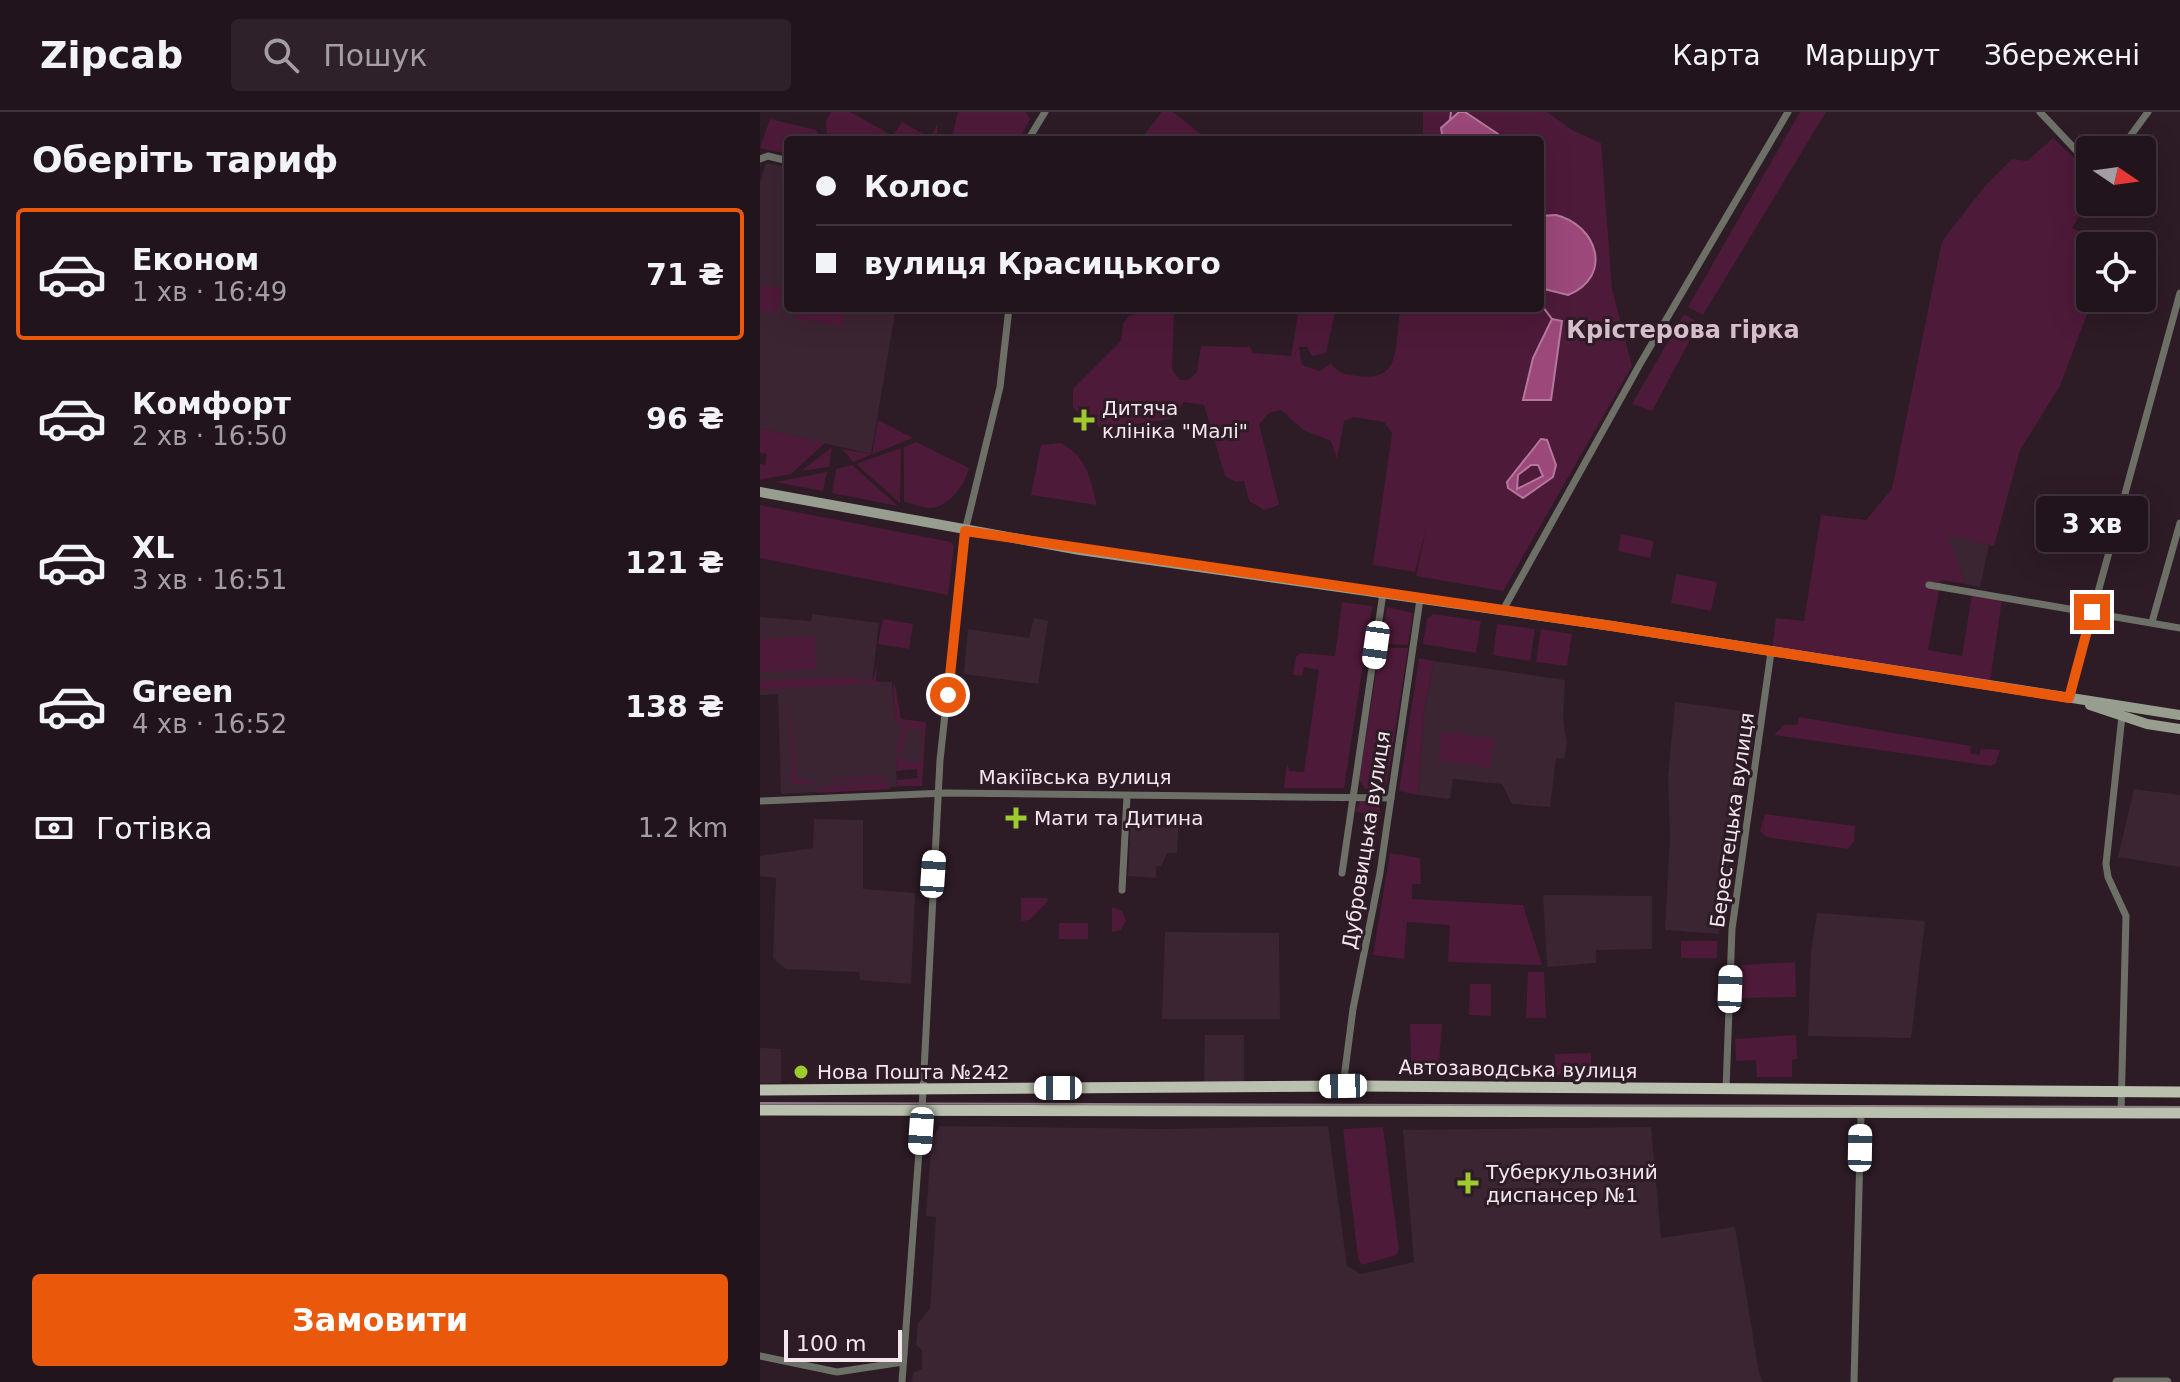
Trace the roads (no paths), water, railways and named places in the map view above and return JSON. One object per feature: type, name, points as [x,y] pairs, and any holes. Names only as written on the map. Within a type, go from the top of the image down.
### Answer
[{"type":"main road","points":[[760,492],[965,531],[1503,610],[2180,715]]},
{"type":"main road","points":[[2069,698],[2122,716],[2180,729]]},
{"type":"main road","name":"Автозаводська вулиця","points":[[760,1090],[1343,1086],[2180,1092]]},
{"type":"main road","name":"Автозаводська вулиця","points":[[760,1110],[2180,1113]]},
{"type":"street","points":[[1030,136],[1045,112]]},
{"type":"street","points":[[1503,610],[1640,364],[1788,112]]},
{"type":"street","points":[[2040,112],[2076,150]]},
{"type":"street","points":[[2130,136],[2148,112]]},
{"type":"street","points":[[760,159],[768,156],[784,160]]},
{"type":"street","points":[[2069,698],[2180,293]]},
{"type":"street","points":[[902,1382],[922,1110],[937,793],[965,531],[1000,387],[1009,312]]},
{"type":"street","points":[[2152,622],[2180,523]]},
{"type":"street","points":[[1929,585],[2180,628]]},
{"type":"street","name":"Дубровицька вулиця","points":[[1342,873],[1383,593]]},
{"type":"street","name":"Дубровицька вулиця","points":[[1343,1086],[1391,798],[1420,599]]},
{"type":"street","name":"Берестецька вулиця","points":[[1726,1089],[1732,929],[1771,652]]},
{"type":"street","points":[[2121,1112],[2126,916],[2108,877],[2106,864],[2122,716]]},
{"type":"street","name":"Макіївська вулиця","points":[[760,801],[937,793],[1391,798]]},
{"type":"street","points":[[1122,890],[1127,796]]},
{"type":"street","points":[[1854,1382],[1861,1113]]},
{"type":"street","points":[[760,1356],[837,1372],[903,1362]]},
{"type":"street","points":[[2117,1382],[2167,1382]]},
{"type":"waterway","points":[[1450,120],[1451,112]]},
{"type":"waterway","points":[[1544,308],[1552,319]]},
{"type":"tram line","points":[[760,1103],[2180,1107]]},
{"type":"place","name":"Дитяча клініка \"Малі\"","points":[[1084,420]]},
{"type":"place","name":"Мати та Дитина","points":[[1016,818]]},
{"type":"place","name":"Нова Пошта №242","points":[[801,1072]]},
{"type":"place","name":"Туберкульозний диспансер №1","points":[[1468,1183]]},
{"type":"district","name":"Крістерова гірка","points":[[1683,330]]}]
